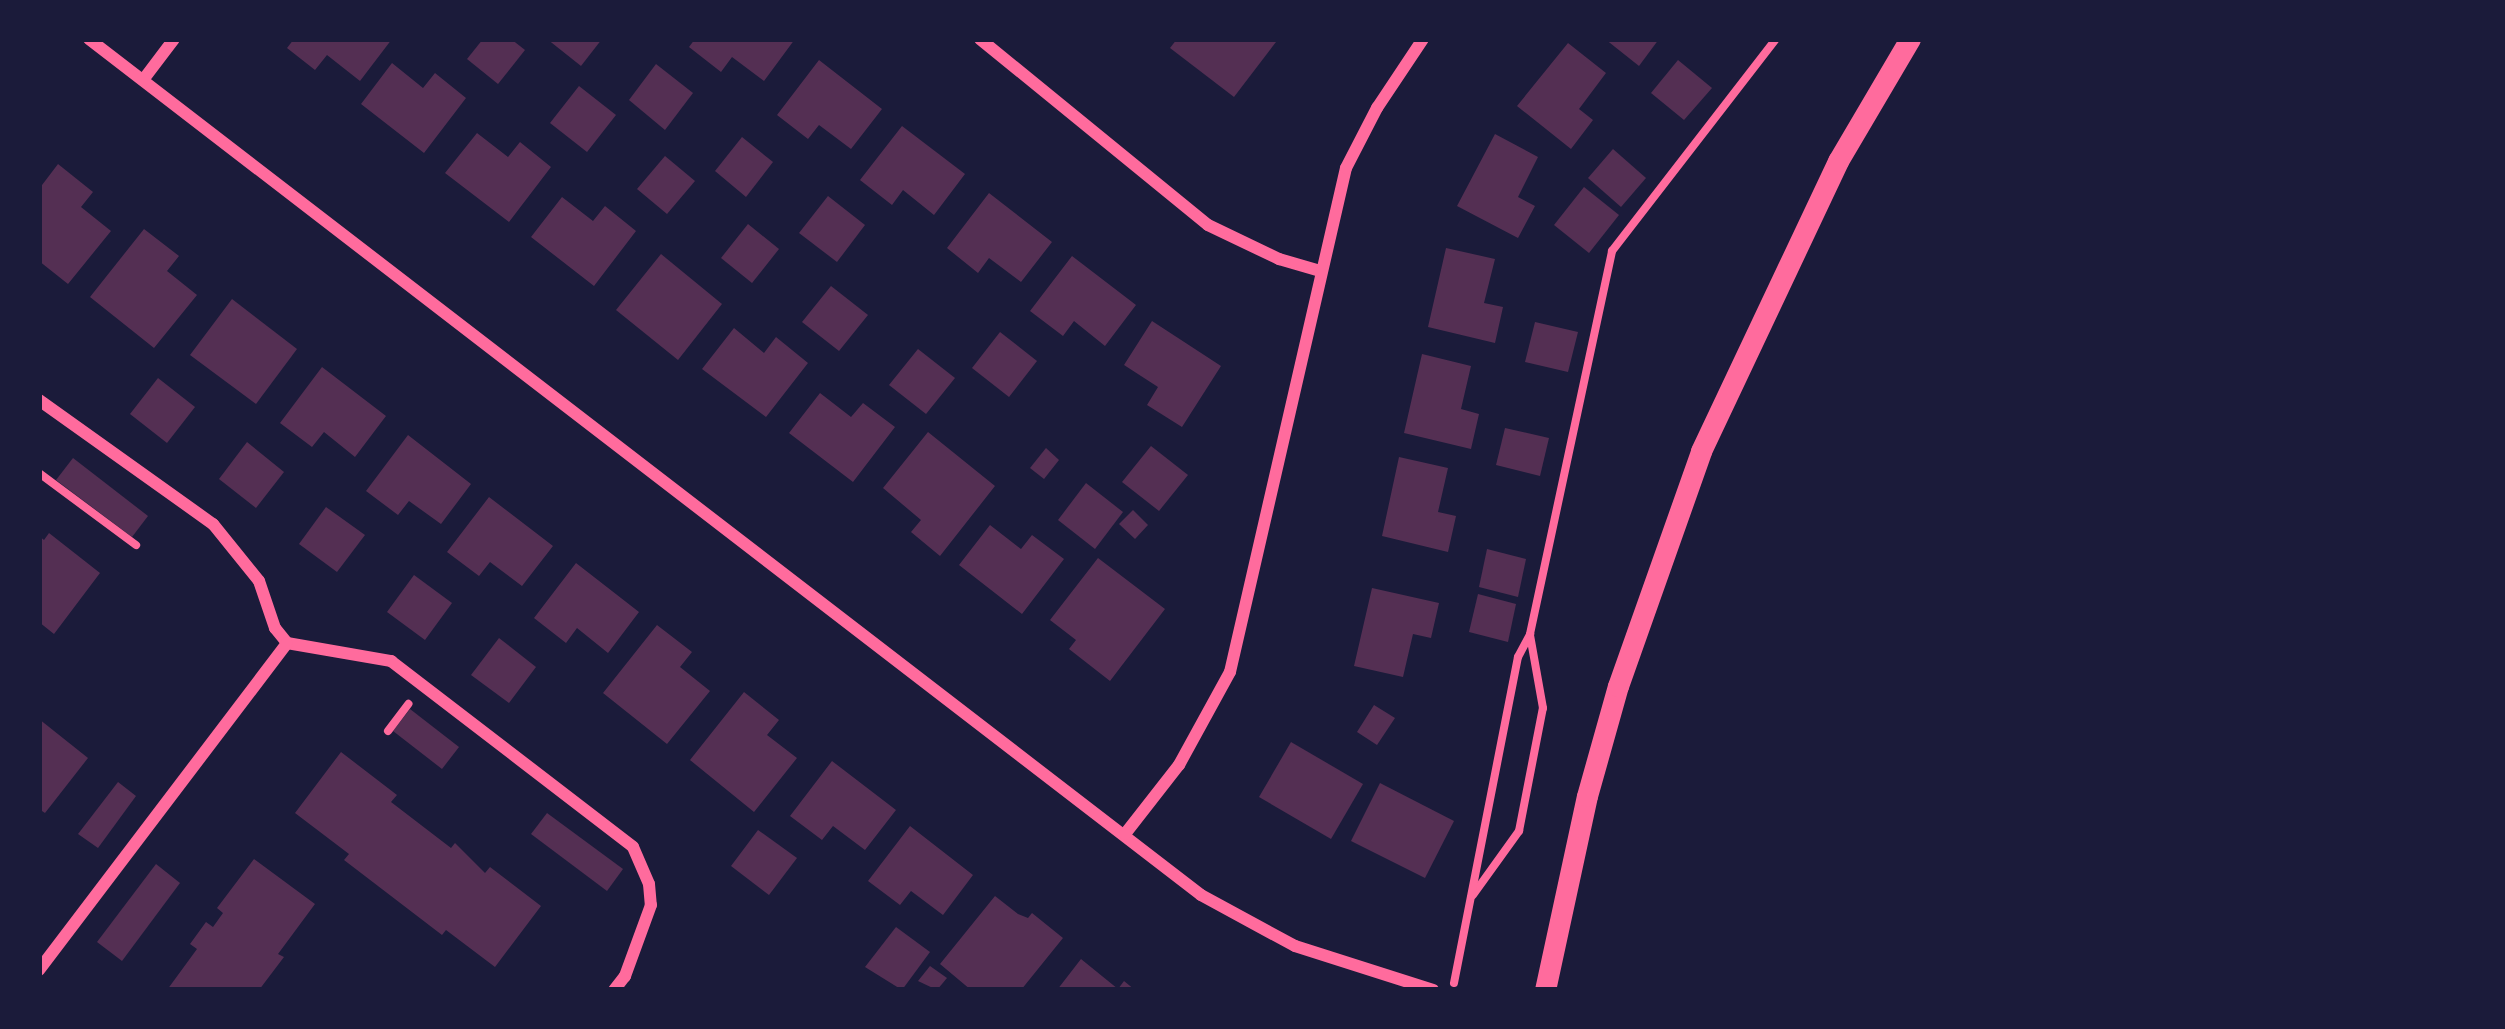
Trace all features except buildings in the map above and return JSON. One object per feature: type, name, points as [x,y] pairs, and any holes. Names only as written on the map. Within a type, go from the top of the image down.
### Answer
[{"type":"street","points":[[89,39],[1241,920],[1295,946],[1433,990]]},
{"type":"street","points":[[143,80],[174,39]]},
{"type":"street","points":[[980,39],[1208,225],[1279,259],[1320,271]]},
{"type":"street","points":[[1125,834],[1179,765],[1229,672],[1346,168],[1377,108],[1424,39]]},
{"type":"street","points":[[1544,990],[1587,796],[1618,686],[1701,451],[1838,160],[1910,39]]},
{"type":"street","points":[[39,400],[224,536],[259,580],[274,628],[287,643],[391,661],[620,835],[642,861],[649,884],[646,922],[614,990]]},
{"type":"street","points":[[39,970],[287,643]]},
{"type":"path","points":[[1456,970],[1518,657],[1530,634],[1612,251],[1775,39]]},
{"type":"path","points":[[39,473],[136,545]]},
{"type":"path","points":[[1472,896],[1519,831],[1543,709],[1530,634]]}]
